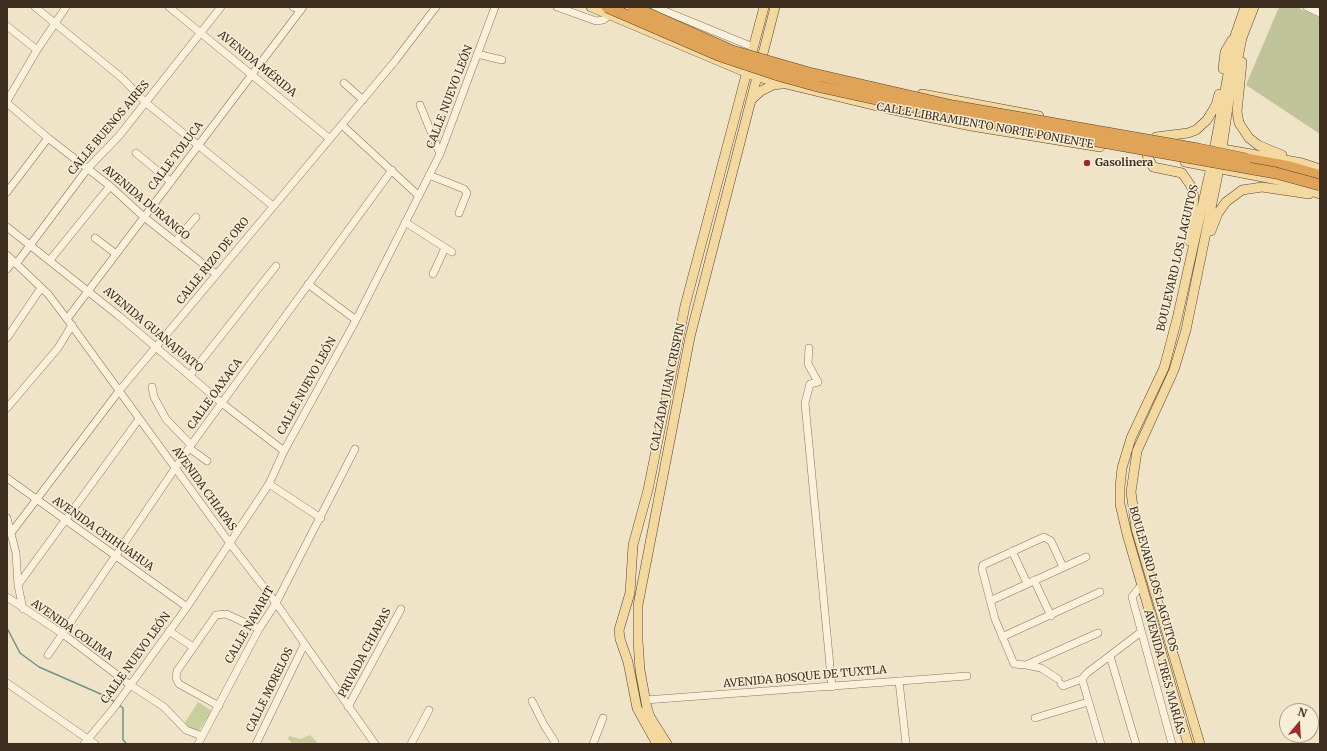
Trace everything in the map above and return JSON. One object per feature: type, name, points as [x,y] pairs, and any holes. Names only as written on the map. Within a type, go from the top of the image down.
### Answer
[{"type":"highway","name":"CALLE LIBRAMIENTO NORTE PONIENTE","points":[[633,7],[732,51],[809,73],[953,106],[1198,149],[1290,167],[1320,176]]},
{"type":"highway","name":"CALLE LIBRAMIENTO NORTE PONIENTE","points":[[608,11],[718,55],[782,76],[821,86],[934,112],[1276,173],[1320,185]]},
{"type":"main road","name":"CALLE LIBRAMIENTO NORTE PONIENTE","points":[[591,7],[608,11],[746,74],[757,77],[940,120],[1147,155],[1278,180],[1320,195]]},
{"type":"main road","name":"CALLE LIBRAMIENTO NORTE PONIENTE","points":[[643,7],[653,8],[717,40],[752,50],[762,56],[797,66],[921,93],[1302,163],[1320,169]]},
{"type":"main road","name":"CALZADA JUAN CRISPIN","points":[[657,744],[637,708],[628,662],[620,639],[620,628],[632,582],[634,545],[648,490],[685,306],[764,7]]},
{"type":"main road","name":"CALZADA JUAN CRISPIN","points":[[667,744],[650,717],[645,700],[640,670],[638,605],[690,337],[775,7]]},
{"type":"main road","points":[[1218,148],[1239,37],[1253,8]]},
{"type":"main road","points":[[1156,137],[1188,133],[1196,130],[1207,120],[1216,104],[1225,52],[1239,37]]},
{"type":"main road","points":[[1239,37],[1244,45],[1237,112],[1241,127],[1248,138],[1258,145],[1302,163]]},
{"type":"main road","points":[[729,66],[739,82],[741,94]]},
{"type":"main road","points":[[751,100],[767,88],[786,84]]},
{"type":"main road","name":"BOULEVARD LOS LAGUITOS","points":[[1200,744],[1136,529],[1131,492],[1137,451],[1180,355],[1194,269],[1218,148]]},
{"type":"main road","points":[[1147,155],[1153,167],[1182,174],[1192,186],[1194,197],[1188,254],[1194,269]]},
{"type":"main road","points":[[1194,269],[1213,223],[1222,208],[1233,196],[1252,187],[1320,195]]},
{"type":"main road","name":"BOULEVARD LOS LAGUITOS","points":[[1188,744],[1120,504],[1122,468],[1131,438],[1164,368],[1194,269]]},
{"type":"main road","points":[[620,628],[629,626],[638,630]]},
{"type":"main road","points":[[620,639],[628,645],[638,641]]},
{"type":"main road","points":[[1162,654],[1172,651]]},
{"type":"street","points":[[35,7],[122,78],[146,102],[273,206]]},
{"type":"street","points":[[7,102],[37,50],[56,25],[66,7]]},
{"type":"street","name":"AVENIDA MÉRIDA","points":[[169,7],[330,139]]},
{"type":"street","name":"CALLE BUENOS AIRES","points":[[7,269],[30,245],[88,168],[119,136],[221,7]]},
{"type":"street","points":[[293,7],[302,9]]},
{"type":"street","name":"CALLE RIZO DE ORO","points":[[11,533],[120,391],[157,348],[216,274],[363,100],[436,7]]},
{"type":"street","name":"CALLE NUEVO LEÓN","points":[[86,742],[113,709],[129,684],[187,607],[269,484],[284,452],[356,320],[440,154],[495,7]]},
{"type":"street","points":[[557,7],[596,21],[603,20],[608,11]]},
{"type":"street","points":[[1307,7],[1320,13]]},
{"type":"street","name":"CALLE TOLUCA","points":[[67,319],[302,9]]},
{"type":"street","points":[[7,26],[37,50]]},
{"type":"street","points":[[478,54],[502,60]]},
{"type":"street","points":[[344,83],[363,100]]},
{"type":"street","name":"AVENIDA DURANGO","points":[[7,102],[48,138],[88,168],[144,217],[216,274]]},
{"type":"street","points":[[420,104],[440,154]]},
{"type":"street","points":[[342,125],[392,170],[418,196]]},
{"type":"street","points":[[7,192],[48,138]]},
{"type":"street","points":[[136,152],[171,182]]},
{"type":"street","name":"CALLE OAXACA","points":[[48,655],[190,446],[223,404],[308,284],[392,170]]},
{"type":"street","points":[[429,175],[464,189],[468,193],[459,213]]},
{"type":"street","points":[[50,260],[110,186]]},
{"type":"street","points":[[175,242],[196,217]]},
{"type":"street","points":[[405,222],[452,252]]},
{"type":"street","name":"AVENIDA GUANAJUATO","points":[[7,227],[88,290],[223,404],[284,452]]},
{"type":"street","points":[[95,238],[116,254]]},
{"type":"street","points":[[433,274],[445,248]]},
{"type":"street","name":"AVENIDA CHIAPAS","points":[[7,255],[41,288],[72,325],[229,542],[276,603],[304,645],[375,744]]},
{"type":"street","points":[[190,375],[276,266]]},
{"type":"street","points":[[308,284],[356,320]]},
{"type":"street","points":[[7,338],[41,288]]},
{"type":"street","points":[[7,408],[58,348],[72,325]]},
{"type":"street","points":[[808,348],[808,364],[818,382],[810,384],[805,403],[815,526],[832,687]]},
{"type":"street","points":[[152,387],[154,397],[166,419],[190,446],[207,461]]},
{"type":"street","points":[[18,585],[139,419]]},
{"type":"street","name":"CALLE NAYARIT","points":[[198,744],[259,629],[276,603],[321,518],[355,449]]},
{"type":"street","name":"AVENIDA CHIHUAHUA","points":[[7,478],[187,607]]},
{"type":"street","points":[[269,484],[321,518]]},
{"type":"street","points":[[7,518],[16,553],[18,585],[23,609]]},
{"type":"street","points":[[1063,567],[1051,541],[1047,537],[1012,551],[983,565],[982,570],[995,619],[1014,664],[1041,668],[1061,683],[1082,679],[1141,632]]},
{"type":"street","points":[[1012,551],[1027,584]]},
{"type":"street","points":[[990,601],[1086,557]]},
{"type":"street","points":[[1034,580],[1051,616]]},
{"type":"street","name":"AVENIDA TRES MARÍAS","points":[[1142,584],[1132,597],[1172,744]]},
{"type":"street","points":[[1002,637],[1051,616],[1100,592]]},
{"type":"street","name":"AVENIDA COLIMA","points":[[7,597],[62,634],[129,684],[164,707],[186,730],[202,736]]},
{"type":"street","name":"PRIVADA CHIAPAS","points":[[348,707],[401,609]]},
{"type":"street","points":[[219,706],[182,686],[177,681],[177,671],[213,617],[219,613],[226,614],[259,629]]},
{"type":"street","points":[[169,631],[193,647]]},
{"type":"street","points":[[1026,665],[1098,633]]},
{"type":"street","name":"CALLE MORELOS","points":[[256,744],[304,645]]},
{"type":"street","points":[[1110,656],[1136,744]]},
{"type":"street","name":"AVENIDA BOSQUE DE TUXTLA","points":[[645,700],[967,676]]},
{"type":"street","points":[[1082,679],[1101,744]]},
{"type":"street","points":[[899,681],[906,744]]},
{"type":"street","points":[[7,683],[86,742],[95,744]]},
{"type":"street","points":[[532,701],[555,744]]},
{"type":"street","points":[[1035,718],[1088,702]]},
{"type":"street","points":[[411,744],[429,710]]},
{"type":"street","points":[[593,744],[603,718]]},
{"type":"green space","points":[[1279,7],[1297,7],[1320,18],[1320,134],[1246,85]]},
{"type":"green space","points":[[198,702],[212,711],[198,732],[184,724]]},
{"type":"green space","points":[[310,735],[319,744],[293,744],[288,739],[289,736],[301,739]]},
{"type":"waterway","points":[[7,628],[20,653],[39,667],[103,695],[115,702]]},
{"type":"waterway","points":[[118,704],[123,708],[123,740],[127,744]]},
{"type":"place","name":"Gasolinera","points":[[1087,163]]}]
